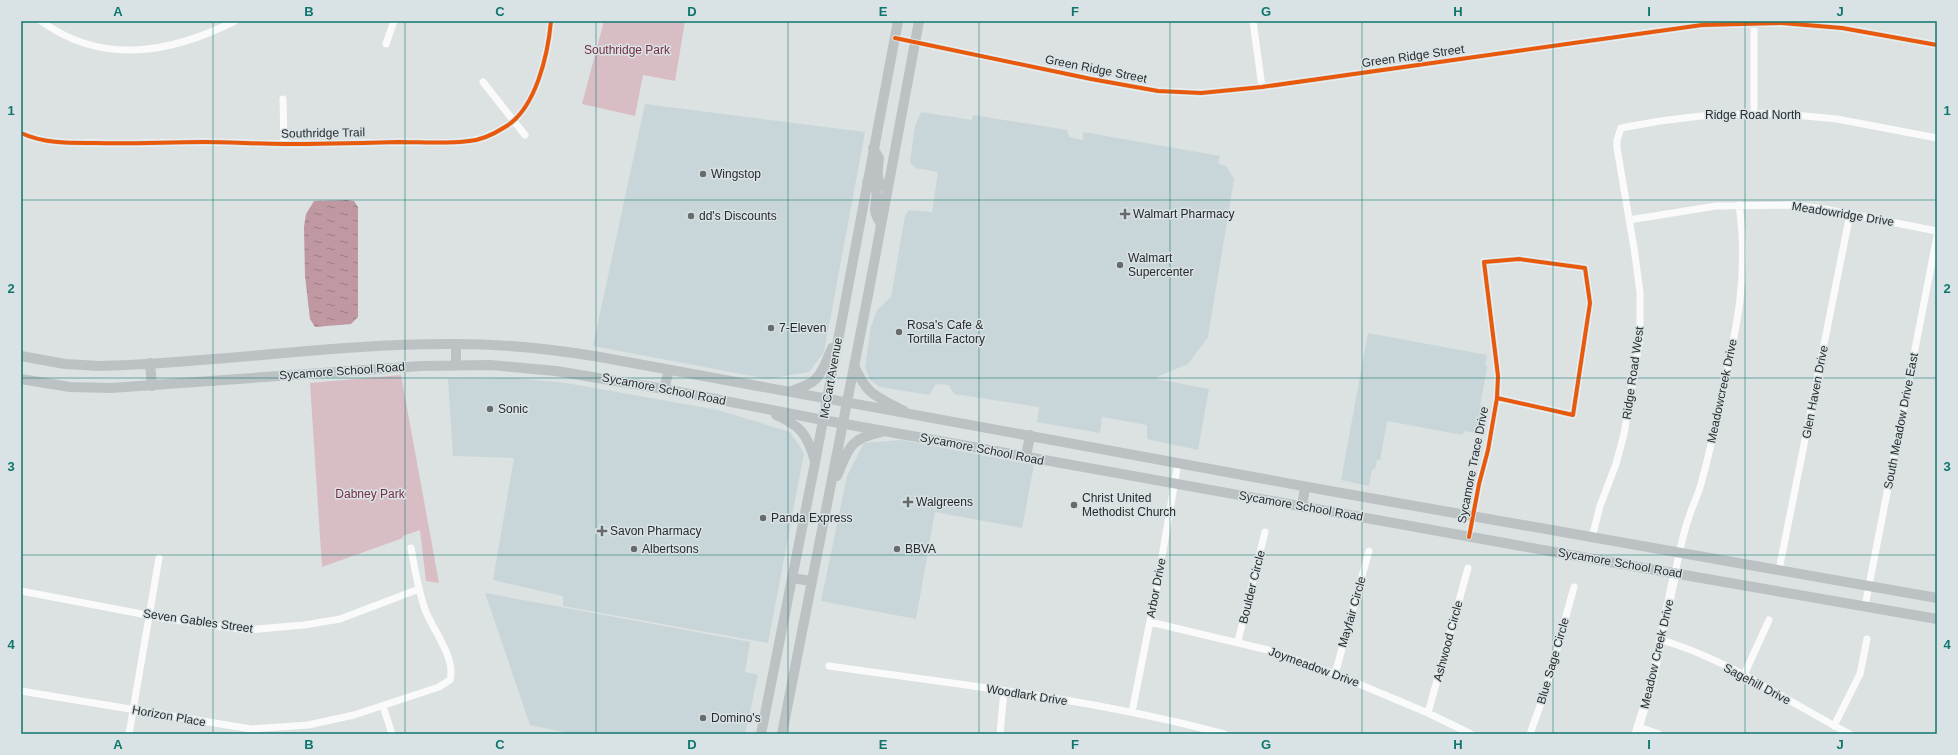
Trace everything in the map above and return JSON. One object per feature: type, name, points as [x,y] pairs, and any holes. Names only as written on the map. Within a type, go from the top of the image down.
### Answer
[{"type":"main road","name":"McCart Avenue","points":[[761,734],[815,463],[898,21]]},
{"type":"main road","name":"McCart Avenue","points":[[782,734],[847,404],[919,21]]},
{"type":"main road","points":[[874,148],[879,158],[877,170],[878,181],[881,185],[888,187]]},
{"type":"main road","points":[[867,182],[873,185],[876,190],[875,211],[881,225]]},
{"type":"main road","points":[[790,391],[807,386],[819,376],[839,333]]},
{"type":"main road","points":[[456,344],[456,365]]},
{"type":"main road","name":"Sycamore School Road","points":[[21,356],[83,366],[150,363],[403,345],[456,344],[546,349],[790,391],[847,404],[1305,487],[1937,598]]},
{"type":"main road","points":[[150,363],[152,386]]},
{"type":"main road","name":"Sycamore School Road","points":[[21,379],[70,387],[152,386],[397,367],[490,365],[556,371],[664,389],[823,420],[1469,537],[1937,619]]},
{"type":"main road","points":[[854,365],[861,383],[874,397],[913,416]]},
{"type":"main road","points":[[664,389],[669,370]]},
{"type":"main road","points":[[759,407],[794,423],[809,441],[815,463]]},
{"type":"main road","points":[[828,498],[850,446],[867,435],[885,431]]},
{"type":"main road","points":[[1026,457],[1030,436]]},
{"type":"main road","points":[[1302,506],[1305,487]]},
{"type":"main road","points":[[792,578],[811,581]]},
{"type":"street","points":[[41,21],[65,36],[82,43],[102,49],[123,51],[150,50],[172,46],[235,21]]},
{"type":"street","points":[[386,44],[394,21]]},
{"type":"street","name":"Southridge Trail","points":[[21,133],[38,139],[57,142],[284,144],[468,141],[490,135],[514,121],[523,112],[534,90],[546,51],[551,21]]},
{"type":"street","points":[[1253,21],[1262,87]]},
{"type":"street","points":[[1754,22],[1754,113]]},
{"type":"street","name":"Green Ridge Street","points":[[895,38],[1158,91],[1201,93],[1262,87],[1674,28],[1754,22],[1842,28],[1937,45]]},
{"type":"street","points":[[483,82],[525,135]]},
{"type":"street","points":[[283,99],[284,144]]},
{"type":"street","name":"Ridge Road North","points":[[1618,133],[1621,128],[1630,125],[1701,116],[1754,113],[1814,116],[1937,138]]},
{"type":"street","name":"Ridge Road West","points":[[1592,538],[1600,506],[1616,464],[1624,434],[1640,338],[1640,292],[1630,220],[1617,148],[1618,133]]},
{"type":"street","name":"Meadowridge Drive","points":[[1630,220],[1685,210],[1739,205],[1793,205],[1850,214],[1937,231]]},
{"type":"street","name":"Meadowcreek Drive","points":[[1675,573],[1688,519],[1698,494],[1706,467],[1732,349],[1742,293],[1744,256],[1739,205]]},
{"type":"street","name":"Glen Haven Drive","points":[[1779,570],[1850,214]]},
{"type":"street","name":"South Meadow Drive East","points":[[1865,606],[1937,236]]},
{"type":"street","name":"Sycamore Trace Drive","points":[[1469,537],[1497,398],[1498,376],[1495,343],[1484,262],[1519,259],[1585,268],[1590,303],[1573,415],[1497,398]]},
{"type":"street","name":"Arbor Drive","points":[[1132,712],[1150,622],[1178,463]]},
{"type":"street","name":"Boulder Circle","points":[[1238,642],[1265,532]]},
{"type":"street","points":[[411,548],[419,589]]},
{"type":"street","name":"Mayfair Circle","points":[[1334,674],[1369,551]]},
{"type":"street","points":[[129,734],[159,558]]},
{"type":"street","name":"Ashwood Circle","points":[[1428,713],[1468,568]]},
{"type":"street","name":"Meadow Creek Drive","points":[[1637,731],[1662,640],[1675,573]]},
{"type":"street","name":"Blue Sage Circle","points":[[1530,734],[1546,689],[1574,586]]},
{"type":"street","name":"Seven Gables Street","points":[[21,591],[149,615],[247,630],[304,625],[340,619],[419,589]]},
{"type":"street","name":"Horizon Place","points":[[21,691],[251,729],[308,725],[383,706],[439,687],[447,683],[451,676],[452,666],[426,611],[419,589]]},
{"type":"street","points":[[1744,675],[1769,620]]},
{"type":"street","name":"Joymeadow Drive","points":[[1150,622],[1268,650],[1334,674],[1428,713],[1471,734]]},
{"type":"street","points":[[1834,726],[1860,674],[1867,639]]},
{"type":"street","name":"Sagehill Drive","points":[[1662,640],[1689,649],[1744,675],[1850,734]]},
{"type":"street","name":"Woodlark Drive","points":[[828,666],[1004,691],[1132,712],[1169,719],[1224,734]]},
{"type":"street","points":[[1000,734],[1004,691]]},
{"type":"street","points":[[383,706],[392,734]]},
{"type":"street","points":[[1637,731],[1659,734]]},
{"type":"shaded area","points":[[645,104],[865,132],[824,352],[809,372],[768,379],[593,346]]},
{"type":"shaded area","points":[[921,112],[972,120],[973,115],[1067,130],[1069,137],[1083,140],[1083,132],[1220,156],[1218,163],[1227,167],[1234,179],[1208,337],[1188,364],[1159,376],[1157,379],[1209,389],[1198,450],[1147,439],[1147,425],[1102,417],[1100,433],[1037,422],[1039,407],[954,394],[949,385],[936,384],[929,395],[880,387],[870,380],[865,367],[871,327],[877,310],[891,297],[905,216],[909,210],[932,212],[938,172],[915,168],[910,162],[915,126]]},
{"type":"shaded area","points":[[1368,333],[1487,355],[1485,365],[1487,365],[1487,369],[1480,405],[1484,406],[1479,434],[1464,431],[1463,435],[1387,421],[1380,460],[1377,460],[1375,469],[1372,469],[1369,486],[1341,480]]},
{"type":"shaded area","points":[[515,378],[566,383],[718,410],[790,432],[804,453],[768,643],[563,606],[563,596],[493,580],[514,458],[453,456],[448,379]]},
{"type":"shaded area","points":[[901,440],[1034,465],[1022,528],[935,512],[916,619],[821,601],[847,476],[864,443]]},
{"type":"shaded area","points":[[485,593],[750,642],[745,672],[758,675],[745,734],[573,734],[530,725]]},
{"type":"green space","name":"Southridge Park","points":[[604,21],[685,21],[675,81],[643,75],[635,116],[582,104]]},
{"type":"green space","name":"Dabney Park","points":[[401,375],[439,583],[426,581],[420,530],[403,536],[403,538],[322,567],[310,383]]},
{"type":"water","points":[[314,201],[354,201],[358,207],[358,317],[351,324],[315,327],[310,319],[305,276],[304,227],[306,214]]},
{"type":"cycle path","points":[[21,133],[30,137],[48,141],[77,143],[442,143],[479,139],[505,127],[516,119],[525,107],[538,80],[543,64],[551,21]]},
{"type":"cycle path","points":[[895,38],[1091,79],[1158,91],[1201,93],[1262,87],[1702,25],[1782,23],[1842,28],[1937,45]]},
{"type":"cycle path","points":[[1469,537],[1479,484],[1488,450],[1497,398],[1498,376],[1484,262],[1519,259],[1585,268],[1590,303],[1573,415],[1497,398]]},
{"type":"place","name":"Wingstop","points":[[703,174]]},
{"type":"place","name":"Walmart Pharmacy","points":[[1125,214]]},
{"type":"place","name":"dd's Discounts","points":[[691,216]]},
{"type":"place","name":"Walmart Supercenter","points":[[1120,265]]},
{"type":"place","name":"7-Eleven","points":[[771,328]]},
{"type":"place","name":"Rosa's Cafe & Tortilla Factory","points":[[899,332]]},
{"type":"place","name":"Sonic","points":[[490,409]]},
{"type":"place","name":"Walgreens","points":[[908,502]]},
{"type":"place","name":"Christ United Methodist Church","points":[[1074,505]]},
{"type":"place","name":"Panda Express","points":[[763,518]]},
{"type":"place","name":"Savon Pharmacy","points":[[602,531]]},
{"type":"place","name":"Albertsons","points":[[634,549]]},
{"type":"place","name":"BBVA","points":[[897,549]]},
{"type":"place","name":"Domino's","points":[[703,718]]}]
